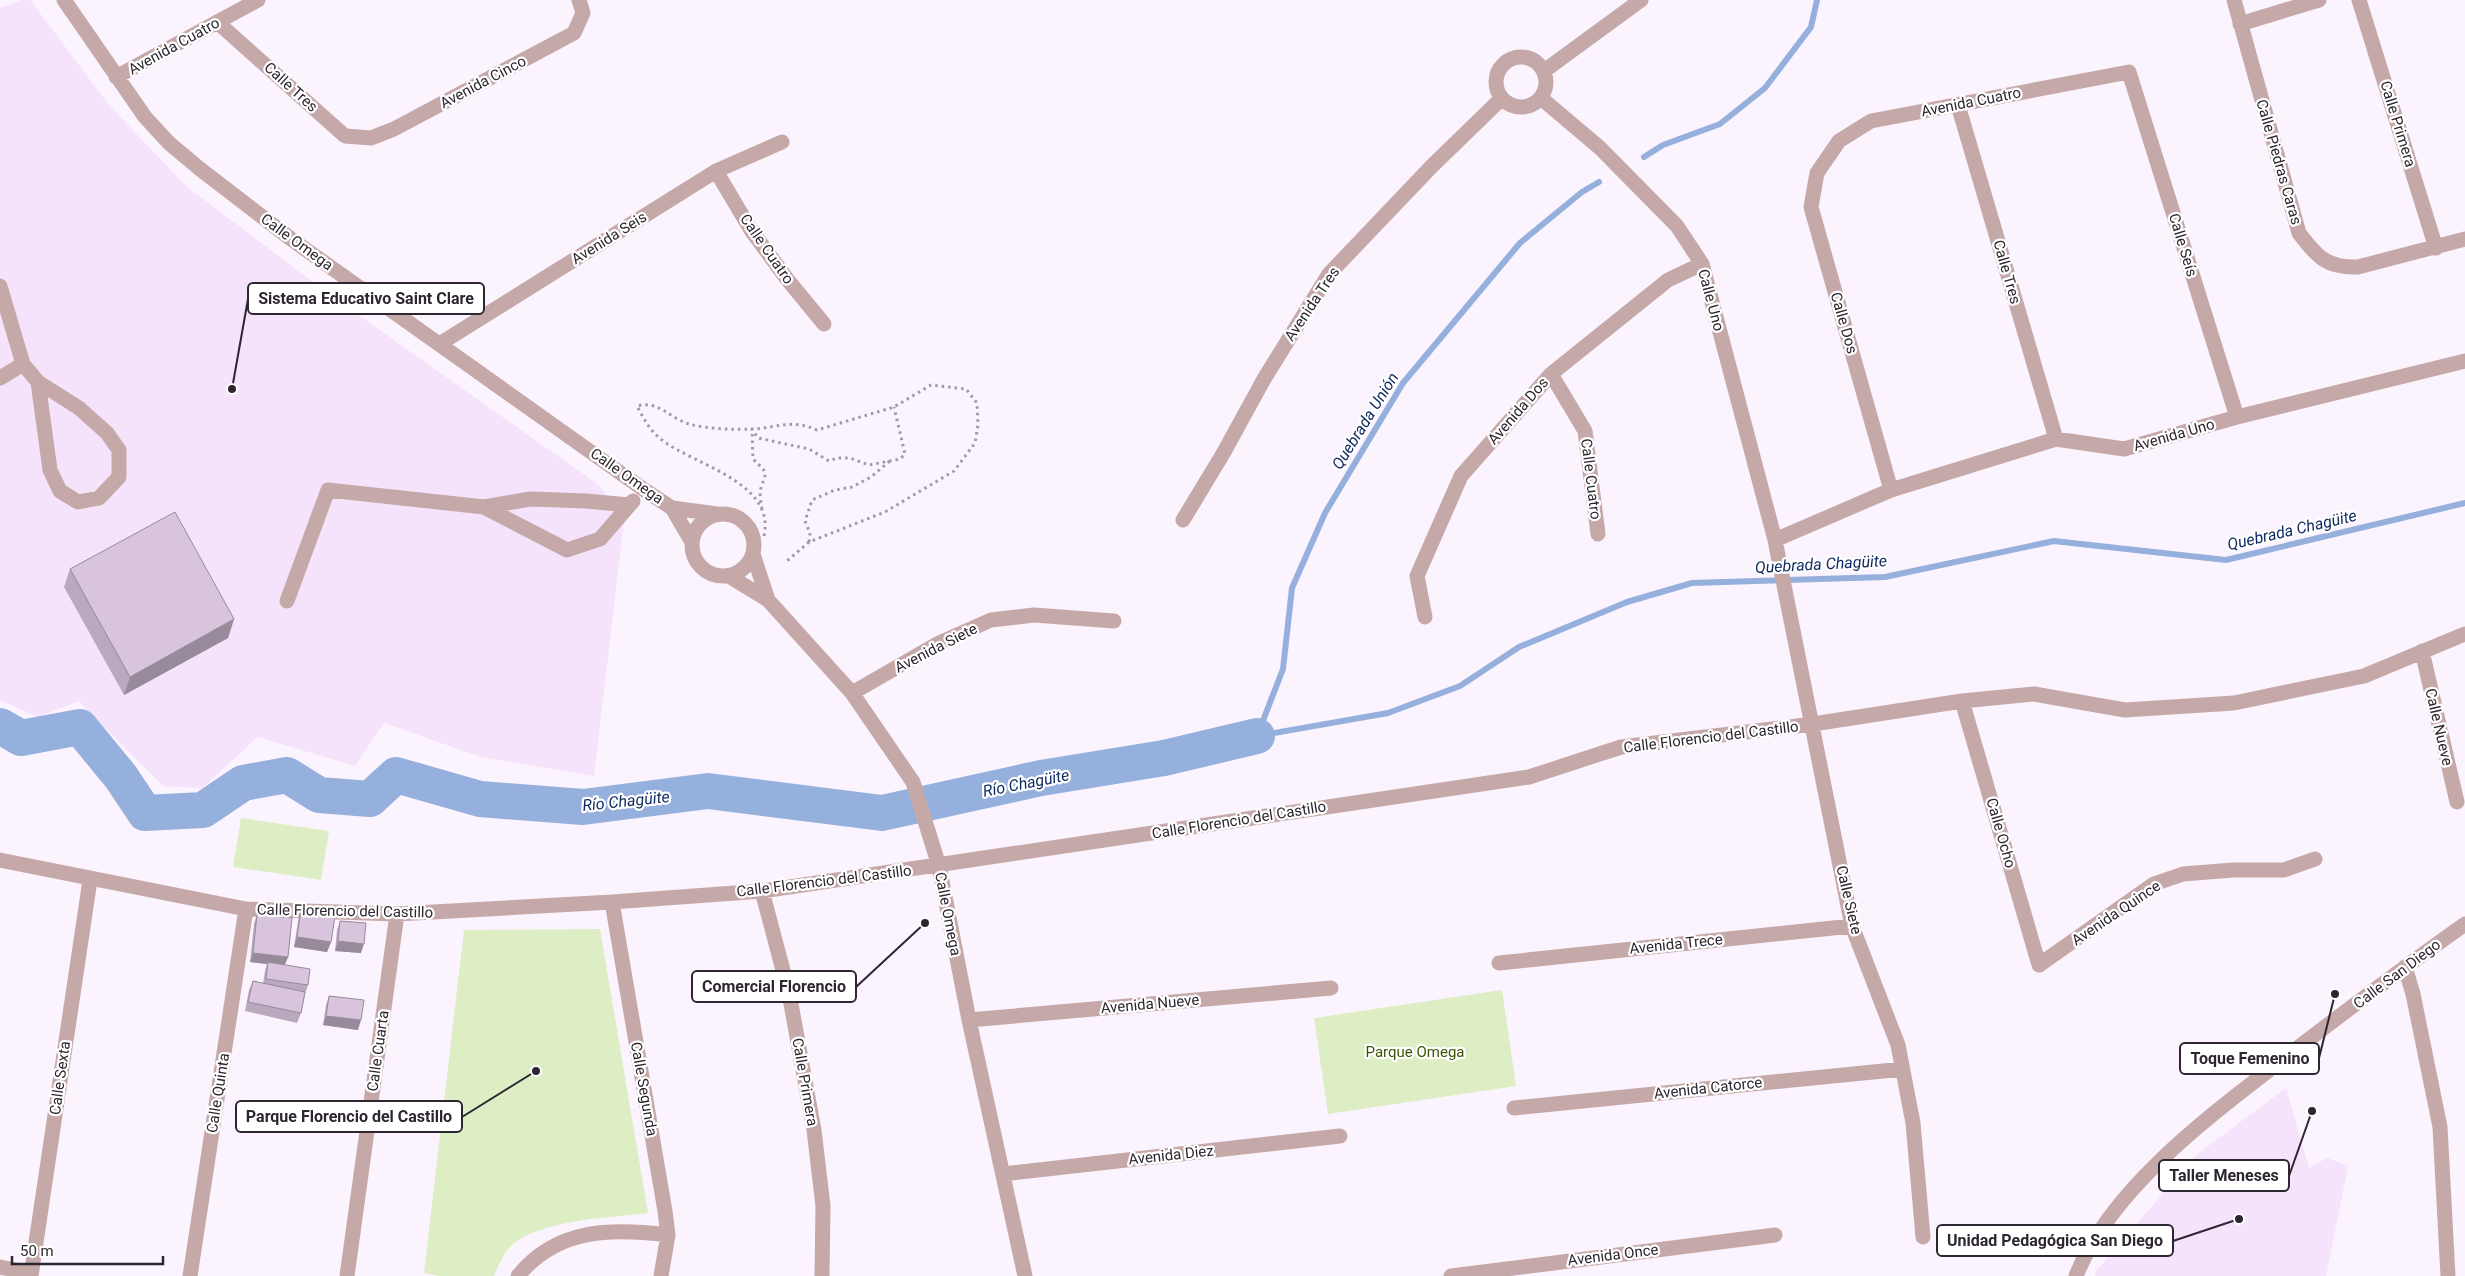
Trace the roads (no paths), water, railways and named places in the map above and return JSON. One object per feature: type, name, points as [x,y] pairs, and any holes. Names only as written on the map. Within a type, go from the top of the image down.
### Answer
[{"type":"street","name":"Calle Omega","points":[[64,0],[145,117],[169,143],[200,170],[291,239],[643,489],[672,508],[717,514]]},
{"type":"street","name":"Avenida Cuatro","points":[[116,77],[258,0]]},
{"type":"street","points":[[1544,71],[1641,0]]},
{"type":"street","name":"Calle Piedras Caras","points":[[2234,0],[2299,234],[2314,252],[2329,264],[2342,268],[2358,267],[2465,239]]},
{"type":"street","points":[[2240,24],[2320,0]]},
{"type":"street","name":"Calle Primera","points":[[2359,0],[2436,248]]},
{"type":"street","name":"Avenida Cinco","points":[[371,138],[394,129],[574,33],[581,7]]},
{"type":"street","name":"Calle Tres","points":[[217,22],[345,136],[371,138]]},
{"type":"street","points":[[1530,58],[1544,71],[1545,89],[1540,98],[1534,103],[1517,106],[1502,98],[1496,80],[1498,71],[1512,59],[1530,58]]},
{"type":"street","name":"Avenida Cuatro","points":[[1828,158],[1839,141],[1871,121],[2129,72]]},
{"type":"street","name":"Calle Seís","points":[[2129,72],[2236,417]]},
{"type":"street","name":"Avenida Tres","points":[[1183,520],[1224,452],[1264,379],[1329,274],[1431,167],[1502,98]]},
{"type":"street","name":"Calle Uno","points":[[1540,98],[1600,148],[1677,226],[1702,264],[1779,561]]},
{"type":"street","name":"Calle Tres","points":[[1958,105],[2056,439]]},
{"type":"street","name":"Avenida Seis","points":[[441,344],[716,170],[782,142]]},
{"type":"street","name":"Calle Dos","points":[[1828,158],[1818,173],[1811,207],[1892,490]]},
{"type":"street","name":"Calle Cuatro","points":[[716,170],[751,230],[787,279],[824,324]]},
{"type":"street","name":"Avenida Dos","points":[[1425,617],[1417,576],[1461,476],[1551,374],[1668,280],[1702,264]]},
{"type":"street","points":[[0,286],[7,332],[23,364],[38,382],[79,408],[107,433],[118,450],[119,476],[99,498],[78,502],[60,491],[50,470],[38,382]]},
{"type":"street","name":"Avenida Uno","points":[[1775,540],[1892,490],[2056,439],[2124,449],[2236,417],[2465,361]]},
{"type":"street","points":[[0,378],[23,364]]},
{"type":"street","name":"Calle Cuatro","points":[[1551,374],[1585,431],[1598,534]]},
{"type":"street","points":[[484,507],[567,550],[600,539],[643,489]]},
{"type":"street","points":[[286,601],[328,490],[484,507],[530,499],[630,505]]},
{"type":"street","name":"Calle Omega","points":[[672,508],[692,542]]},
{"type":"street","points":[[717,514],[738,517],[752,533],[753,554],[748,564],[740,571],[729,576],[718,576],[706,572],[698,564],[693,554],[692,542],[700,524],[717,514]]},
{"type":"street","name":"Calle Omega","points":[[753,554],[768,600]]},
{"type":"street","name":"Calle Siete","points":[[1779,561],[1814,724],[1852,926],[1898,1045],[1903,1068],[1913,1123],[1923,1237]]},
{"type":"street","name":"Calle Omega","points":[[729,576],[768,600],[852,693],[913,782],[939,866],[969,1020],[1025,1276]]},
{"type":"street","name":"Avenida Siete","points":[[852,693],[939,642],[991,620],[1034,615],[1114,621]]},
{"type":"street","name":"Calle Florencio del Castillo","points":[[0,860],[90,880],[246,909],[396,914],[612,902],[762,890],[939,866],[1529,777],[1621,747],[1814,724],[1962,700],[2034,694],[2124,710],[2234,703],[2364,676],[2465,634]]},
{"type":"street","name":"Calle Nueve","points":[[2422,651],[2457,802]]},
{"type":"street","name":"Calle Ocho","points":[[1962,700],[2039,965]]},
{"type":"street","name":"Avenida Quince","points":[[2039,965],[2154,884],[2183,874],[2233,870],[2284,870],[2315,860]]},
{"type":"street","name":"Calle Sexta","points":[[31,1274],[90,880]]},
{"type":"street","name":"Calle Primera","points":[[762,890],[789,993],[814,1130],[823,1206],[822,1276]]},
{"type":"street","name":"Calle Segunda","points":[[612,902],[668,1235],[661,1276]]},
{"type":"street","name":"Calle Quinta","points":[[190,1276],[246,909]]},
{"type":"street","name":"Calle Cuarta","points":[[347,1276],[396,914]]},
{"type":"street","name":"Calle San Diego","points":[[2076,1276],[2101,1230],[2156,1165],[2190,1132],[2405,967],[2465,925]]},
{"type":"street","name":"Avenida Trece","points":[[1499,963],[1852,926]]},
{"type":"street","points":[[2405,967],[2413,994],[2440,1127],[2448,1276]]},
{"type":"street","name":"Avenida Nueve","points":[[969,1020],[1331,988]]},
{"type":"street","name":"Avenida Catorce","points":[[1514,1108],[1903,1068]]},
{"type":"street","name":"Avenida Diez","points":[[1003,1174],[1340,1136]]},
{"type":"street","points":[[518,1276],[532,1259],[558,1243],[589,1234],[637,1231],[668,1235]]},
{"type":"street","name":"Avenida Once","points":[[1451,1276],[1566,1269],[1774,1235]]},
{"type":"street","points":[[0,1267],[31,1274]]},
{"type":"waterway","name":"Quebrada Unión","points":[[1644,157],[1663,145],[1720,124],[1765,88],[1811,27],[1817,0]]},
{"type":"waterway","name":"Quebrada Unión","points":[[1257,736],[1283,669],[1292,588],[1325,513],[1403,383],[1520,243],[1582,192],[1599,182]]},
{"type":"waterway","name":"Quebrada Chagüite","points":[[1257,736],[1388,713],[1460,686],[1519,647],[1627,602],[1692,583],[1885,577],[2054,541],[2226,560],[2465,503]]},
{"type":"waterway","name":"Río Chagüite","points":[[0,726],[21,738],[80,727],[121,777],[145,813],[203,810],[243,783],[287,775],[319,795],[370,799],[396,775],[480,799],[583,807],[708,791],[882,813],[1041,778],[1164,758],[1257,736]]},
{"type":"place","name":"Sistema Educativo Saint Clare","points":[[232,389]]},
{"type":"place","name":"Comercial Florencio","points":[[925,923]]},
{"type":"place","name":"Toque Femenino","points":[[2335,994]]},
{"type":"place","name":"Parque Florencio del Castillo","points":[[536,1071]]},
{"type":"place","name":"Taller Meneses","points":[[2312,1111]]},
{"type":"place","name":"Unidad Pedagógica San Diego","points":[[2239,1219]]},
{"type":"park label","name":"Parque Omega","points":[[1415,1052]]}]
